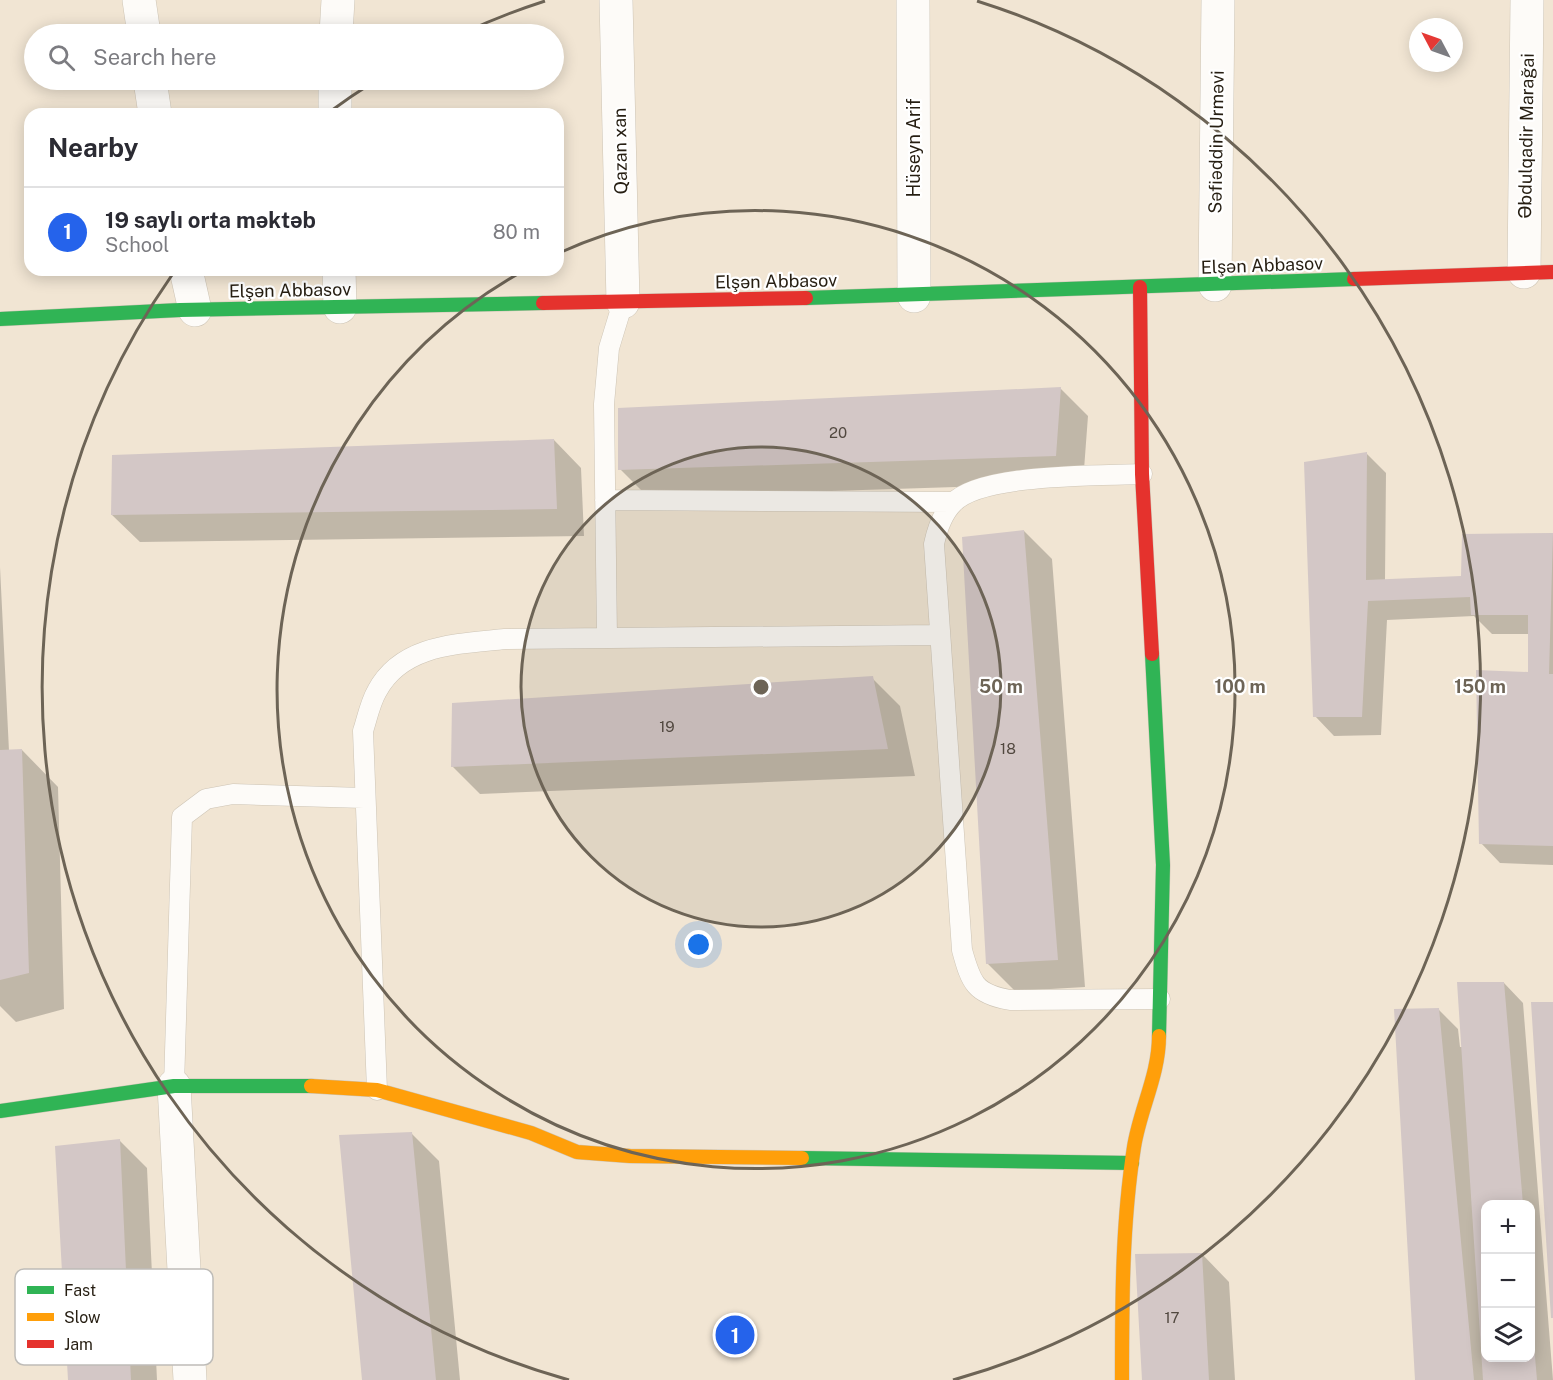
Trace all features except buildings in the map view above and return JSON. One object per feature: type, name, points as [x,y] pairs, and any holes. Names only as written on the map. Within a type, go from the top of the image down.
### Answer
[{"type":"street","points":[[139,0],[143,24]]},
{"type":"street","points":[[337,24],[338,0]]},
{"type":"street","name":"Qazan xan","points":[[616,0],[623,302]]},
{"type":"street","name":"Hüseyn Arif","points":[[913,0],[914,296]]},
{"type":"street","name":"Səfiəddin Urməvi","points":[[1215,285],[1218,0]]},
{"type":"street","name":"Əbdulqadir Marağai","points":[[1527,0],[1539,272]]},
{"type":"street","points":[[151,90],[154,108]]},
{"type":"street","points":[[335,90],[336,108]]},
{"type":"street","name":"Elşən Abbasov","points":[[0,320],[195,310],[914,296],[1539,272]]},
{"type":"street","points":[[187,276],[195,310]]},
{"type":"street","points":[[339,276],[339,307]]},
{"type":"street","points":[[1122,1380],[1122,1271],[1134,1145],[1160,1060],[1163,865],[1142,474],[1140,288]]},
{"type":"street","points":[[0,1111],[174,1086],[286,1084],[377,1090],[520,1129],[577,1152],[630,1156],[1132,1163]]},
{"type":"street","points":[[174,1086],[184,1269]]},
{"type":"street","points":[[189,1365],[190,1380]]},
{"type":"lane","points":[[607,638],[606,375],[609,348],[623,302]]},
{"type":"lane","points":[[605,500],[953,502],[979,488],[1012,481],[1142,474]]},
{"type":"lane","points":[[953,502],[938,526],[934,544],[962,951],[970,980],[988,996],[1010,1000],[1160,999]]},
{"type":"lane","points":[[377,1090],[363,731],[377,690],[406,658],[446,645],[505,639],[940,635]]},
{"type":"lane","points":[[174,1086],[182,817],[206,799],[233,794],[364,798]]},
{"type":"traffic: fast","points":[[806,298],[1354,279]]},
{"type":"traffic: fast","points":[[0,319],[180,310],[543,303]]},
{"type":"traffic: fast","points":[[1152,654],[1163,865],[1159,1036]]},
{"type":"traffic: fast","points":[[0,1111],[174,1086],[311,1086]]},
{"type":"traffic: fast","points":[[802,1158],[1132,1163]]},
{"type":"traffic: slow","points":[[1122,1380],[1124,1263],[1130,1176],[1137,1133],[1156,1064],[1159,1036]]},
{"type":"traffic: slow","points":[[311,1086],[377,1090],[531,1133],[577,1152],[630,1156],[802,1158]]},
{"type":"traffic: jam","points":[[1354,279],[1553,272]]},
{"type":"traffic: jam","points":[[1140,287],[1142,474],[1152,654]]},
{"type":"traffic: jam","points":[[543,303],[806,298]]},
{"type":"place","name":"19 saylı orta məktəb","points":[[735,1335]]}]
